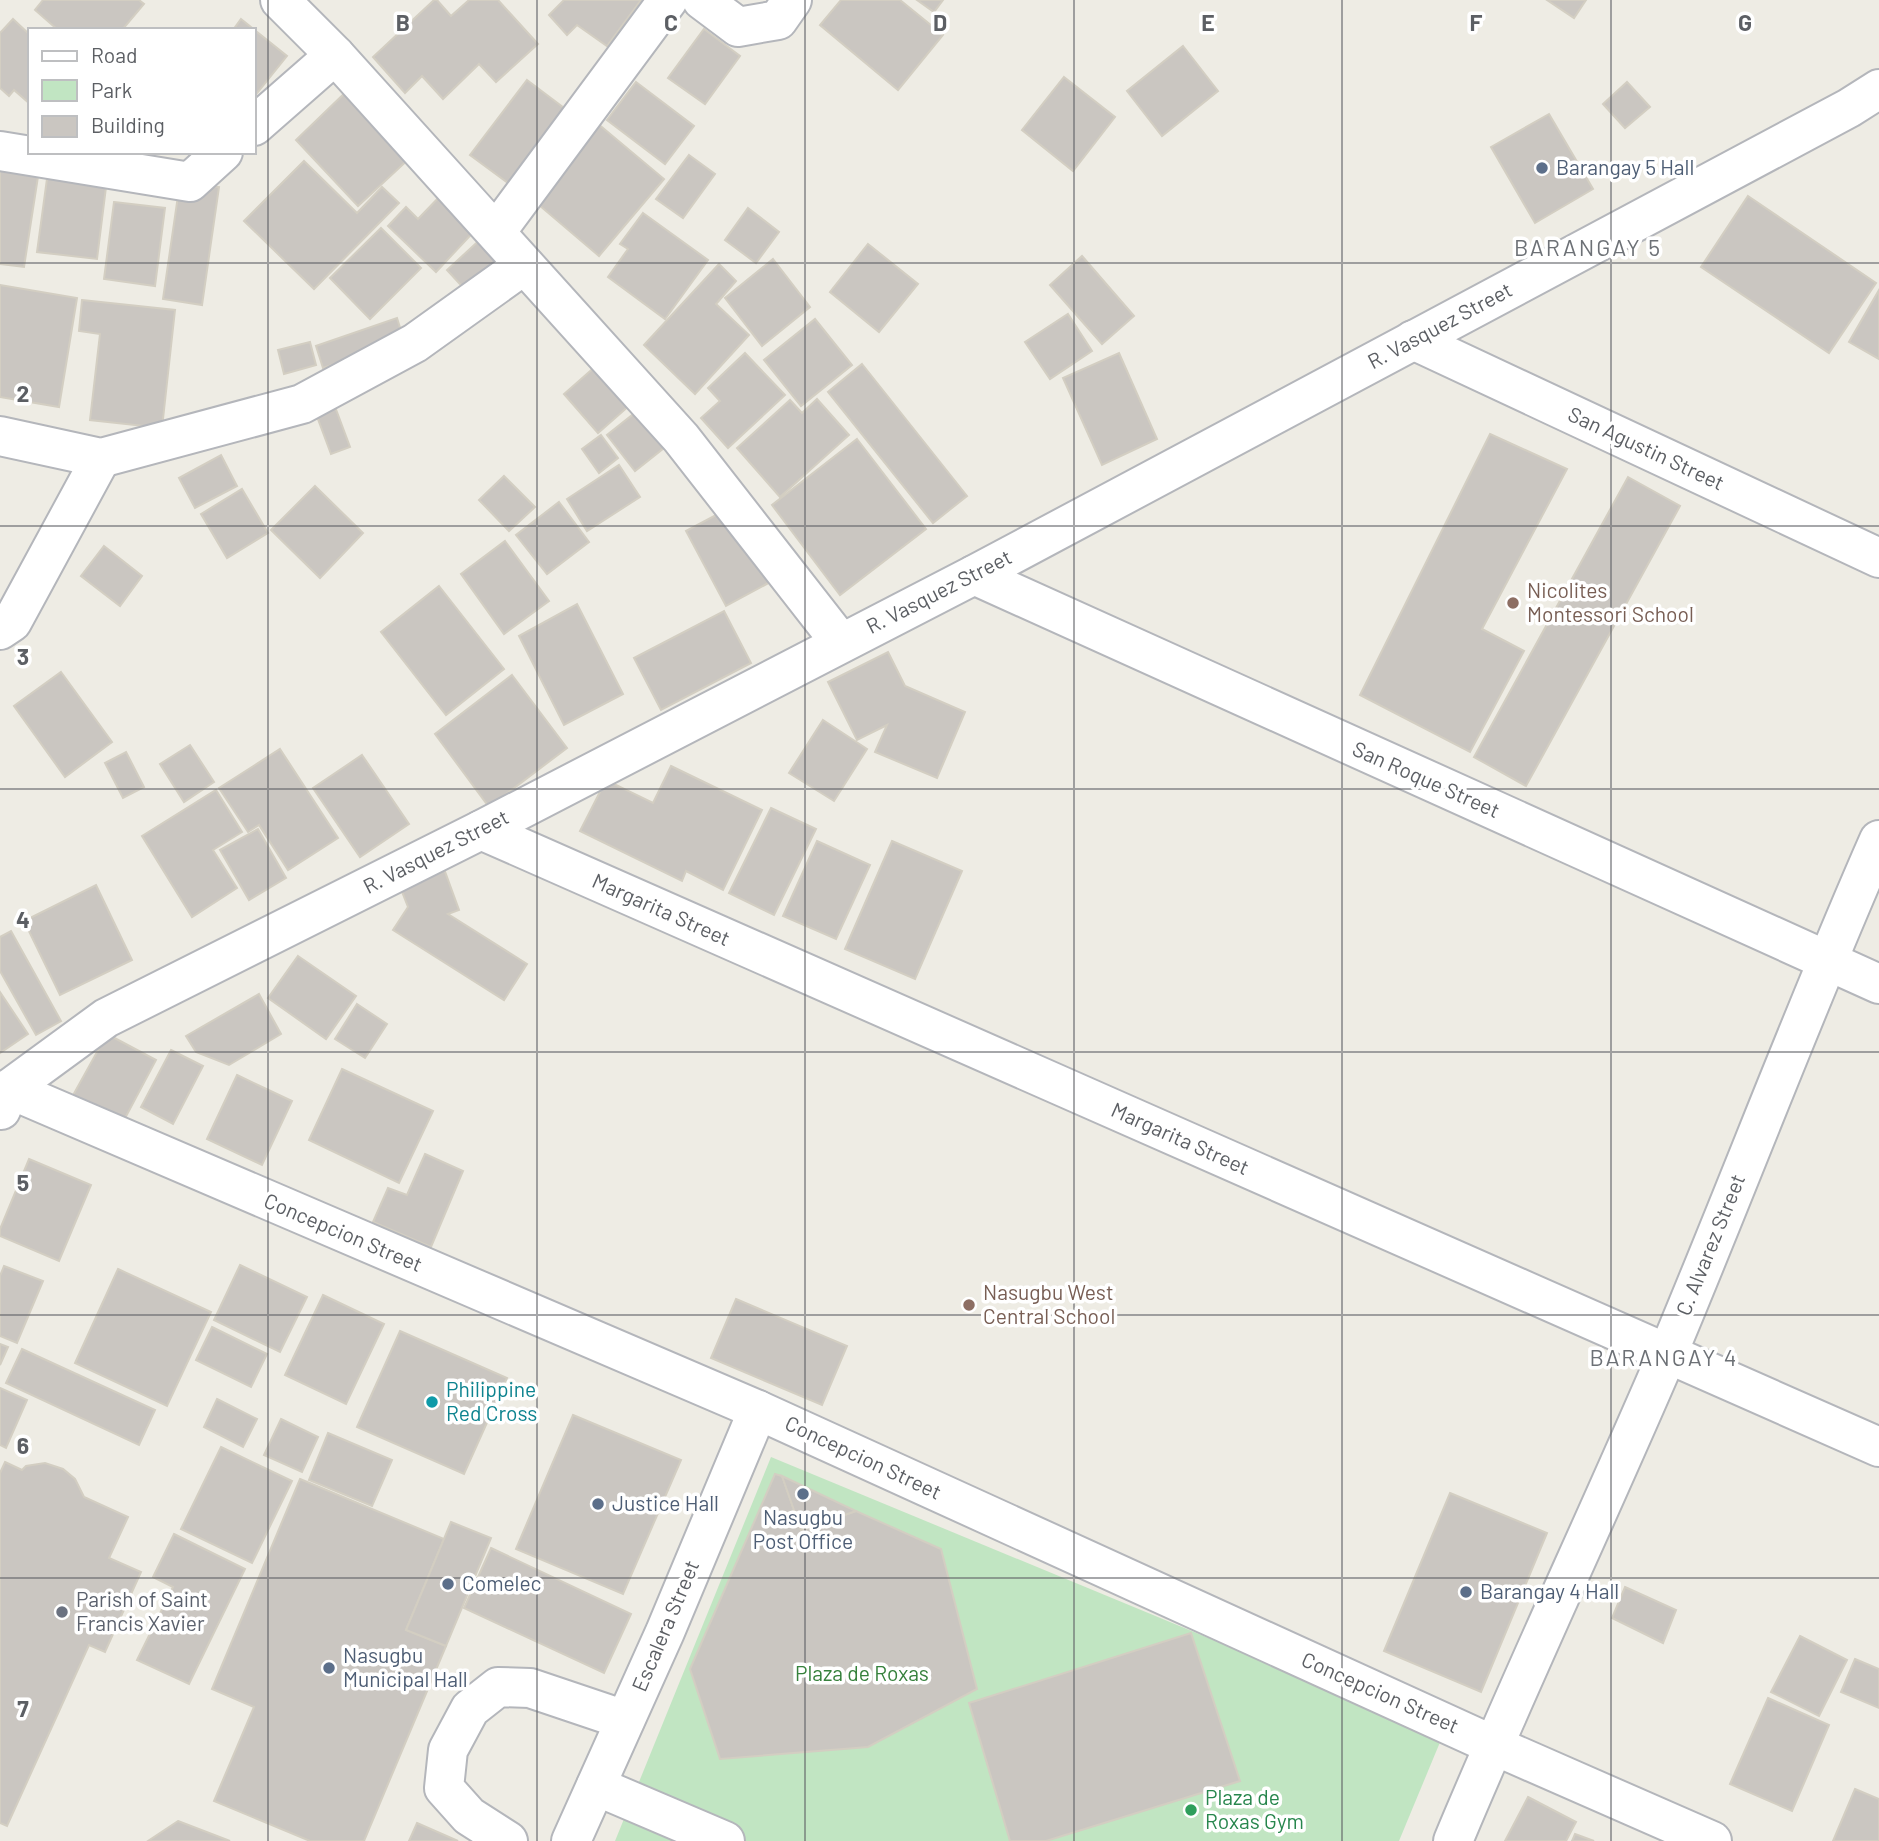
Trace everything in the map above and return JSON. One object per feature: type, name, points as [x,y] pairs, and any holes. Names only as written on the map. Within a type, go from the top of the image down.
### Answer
[{"type":"street","points":[[280,0],[335,55],[681,438],[841,643]]},
{"type":"street","points":[[496,232],[668,0]]},
{"type":"street","points":[[702,0],[738,27],[778,20],[792,0]]},
{"type":"street","points":[[256,124],[335,55]]},
{"type":"street","name":"R. Vasquez Street","points":[[3,1098],[106,1018],[481,830],[974,575],[1413,340],[1869,108]]},
{"type":"street","points":[[0,151],[190,182],[221,154]]},
{"type":"street","points":[[0,436],[101,458],[302,404],[415,343],[524,265]]},
{"type":"street","name":"San Agustin Street","points":[[1413,340],[1879,558]]},
{"type":"street","points":[[0,630],[12,622],[101,458]]},
{"type":"street","name":"San Roque Street","points":[[974,575],[1879,984]]},
{"type":"street","name":"Margarita Street","points":[[481,830],[1879,1447]]},
{"type":"street","name":"C. Alvarez Street","points":[[1453,1841],[1667,1355],[1826,960],[1879,840]]},
{"type":"street","name":"Concepcion Street","points":[[3,1098],[758,1410],[1493,1745],[1712,1841]]},
{"type":"street","name":"Escalera Street","points":[[571,1841],[665,1632],[758,1410]]},
{"type":"street","points":[[508,1841],[469,1816],[444,1788],[448,1750],[470,1709],[498,1687],[530,1688],[625,1720]]},
{"type":"street","points":[[596,1786],[725,1841]]},
{"type":"green space","name":"Plaza de Roxas","points":[[771,1457],[1443,1735],[1399,1841],[615,1841]]},
{"type":"building","points":[[43,0],[139,0],[144,4],[124,28],[56,28],[35,10]]},
{"type":"building","points":[[434,0],[451,16],[469,0],[498,0],[538,44],[496,82],[479,64],[443,99],[422,76],[405,93],[373,57]]},
{"type":"building","points":[[564,0],[641,0],[607,46],[577,25],[567,35],[549,15]]},
{"type":"building","points":[[841,0],[900,0],[943,35],[898,90],[820,25]]},
{"type":"building","points":[[917,0],[943,0],[934,12]]},
{"type":"building","points":[[1547,0],[1586,0],[1574,18]]},
{"type":"building","points":[[13,19],[28,33],[28,102],[14,90],[9,96],[0,88],[0,33]]},
{"type":"building","points":[[241,19],[252,28],[234,28]]},
{"type":"building","points":[[704,29],[740,56],[705,104],[668,78]]},
{"type":"building","points":[[256,31],[287,56],[256,95]]},
{"type":"building","points":[[1183,46],[1218,91],[1162,136],[1127,91]]},
{"type":"building","points":[[1064,77],[1115,117],[1073,171],[1022,130]]},
{"type":"building","points":[[527,80],[576,117],[520,192],[470,155]]},
{"type":"building","points":[[636,82],[694,126],[665,164],[607,120]]},
{"type":"building","points":[[1627,82],[1650,107],[1625,128],[1603,104]]},
{"type":"building","points":[[349,89],[412,156],[358,206],[296,140]]},
{"type":"building","name":"Barangay 5 Hall","points":[[1549,114],[1593,189],[1535,223],[1491,147]]},
{"type":"building","points":[[597,123],[664,179],[599,256],[533,200]]},
{"type":"building","points":[[689,155],[715,174],[683,218],[656,199]]},
{"type":"building","points":[[304,161],[357,213],[382,187],[399,203],[314,289],[244,221]]},
{"type":"building","points":[[0,164],[39,170],[24,267],[0,264]]},
{"type":"building","points":[[49,164],[108,171],[97,259],[37,252]]},
{"type":"building","points":[[180,182],[219,187],[202,305],[163,299]]},
{"type":"building","points":[[446,190],[481,224],[436,272],[388,226],[406,207],[418,219]]},
{"type":"building","points":[[1748,196],[1876,283],[1829,353],[1701,267]]},
{"type":"building","points":[[114,202],[165,208],[155,286],[104,279]]},
{"type":"building","points":[[748,208],[779,232],[756,263],[725,240]]},
{"type":"building","points":[[643,213],[708,260],[665,319],[608,277],[628,249],[620,244]]},
{"type":"building","points":[[381,228],[421,268],[370,319],[330,278]]},
{"type":"building","points":[[483,237],[508,263],[472,297],[447,270]]},
{"type":"building","points":[[868,244],[918,284],[879,332],[830,292]]},
{"type":"building","points":[[1082,256],[1134,316],[1102,344],[1050,285]]},
{"type":"building","points":[[773,259],[810,307],[762,346],[725,298]]},
{"type":"building","points":[[719,264],[736,281],[716,304],[749,335],[695,394],[644,345]]},
{"type":"building","points":[[0,285],[77,298],[59,407],[0,397]]},
{"type":"building","points":[[1879,290],[1879,359],[1849,342]]},
{"type":"building","points":[[82,300],[175,310],[162,428],[90,420],[100,334],[79,331]]},
{"type":"building","points":[[1068,314],[1092,351],[1050,379],[1025,342]]},
{"type":"building","points":[[397,318],[404,340],[323,368],[316,346]]},
{"type":"building","points":[[815,319],[852,365],[801,406],[764,360]]},
{"type":"building","points":[[310,342],[316,365],[284,374],[278,350]]},
{"type":"building","points":[[745,353],[785,395],[728,448],[701,418],[720,401],[708,388]]},
{"type":"building","points":[[1119,353],[1157,439],[1102,465],[1063,378]]},
{"type":"building","points":[[862,364],[967,496],[933,523],[828,392]]},
{"type":"building","points":[[596,366],[630,405],[598,433],[564,394]]},
{"type":"building","points":[[817,399],[849,435],[780,497],[737,448],[790,400],[802,413]]},
{"type":"building","points":[[334,404],[350,447],[331,454],[315,411]]},
{"type":"building","points":[[636,412],[664,448],[635,471],[607,435]]},
{"type":"building","points":[[1490,434],[1567,469],[1482,629],[1524,651],[1470,752],[1360,695]]},
{"type":"building","points":[[601,435],[618,458],[599,473],[582,449]]},
{"type":"building","points":[[857,439],[926,529],[840,595],[772,505]]},
{"type":"building","points":[[221,455],[237,486],[195,508],[179,478]]},
{"type":"building","points":[[619,465],[640,497],[587,531],[567,499]]},
{"type":"building","points":[[504,476],[535,507],[509,531],[479,500]]},
{"type":"building","points":[[1628,477],[1680,506],[1526,786],[1474,757]]},
{"type":"building","points":[[315,486],[363,533],[320,578],[271,530]]},
{"type":"building","points":[[242,489],[268,533],[227,558],[201,514]]},
{"type":"building","points":[[559,502],[589,542],[547,574],[516,535]]},
{"type":"building","points":[[733,506],[774,580],[726,606],[686,531]]},
{"type":"building","points":[[505,541],[549,601],[504,634],[461,574]]},
{"type":"building","points":[[104,546],[142,576],[120,606],[81,576]]},
{"type":"building","points":[[439,586],[504,669],[446,715],[381,632]]},
{"type":"building","points":[[577,604],[623,694],[564,725],[519,636]]},
{"type":"building","points":[[724,611],[751,663],[661,710],[634,658]]},
{"type":"building","points":[[888,652],[905,686],[965,712],[937,778],[875,752],[887,725],[857,740],[828,682]]},
{"type":"building","points":[[61,672],[112,742],[65,777],[14,706]]},
{"type":"building","points":[[512,675],[567,748],[489,807],[435,734]]},
{"type":"building","points":[[823,720],[867,749],[834,801],[789,773]]},
{"type":"building","points":[[190,745],[214,782],[184,802],[160,764]]},
{"type":"building","points":[[280,749],[338,838],[288,870],[259,825],[248,832],[219,788]]},
{"type":"building","points":[[126,752],[144,787],[123,798],[105,763]]},
{"type":"building","points":[[362,755],[409,824],[360,857],[313,788]]},
{"type":"building","points":[[671,766],[762,810],[723,890],[686,871],[682,881],[580,831],[606,780],[653,803]]},
{"type":"building","points":[[216,790],[242,832],[213,850],[237,888],[192,917],[142,836]]},
{"type":"building","points":[[771,808],[816,829],[774,915],[729,893]]},
{"type":"building","points":[[258,829],[286,878],[249,900],[220,850]]},
{"type":"building","points":[[817,841],[870,865],[836,939],[783,916]]},
{"type":"building","points":[[892,841],[962,871],[915,979],[845,949]]},
{"type":"building","points":[[443,866],[459,910],[448,914],[527,964],[504,1000],[393,930],[408,907],[399,884]]},
{"type":"building","points":[[96,885],[132,960],[60,995],[24,921]]},
{"type":"building","points":[[11,931],[61,1021],[36,1035],[0,971],[0,937]]},
{"type":"building","points":[[298,956],[356,996],[326,1039],[268,998]]},
{"type":"building","points":[[0,992],[28,1034],[0,1053]]},
{"type":"building","points":[[259,994],[281,1034],[229,1065],[196,1052],[186,1036]]},
{"type":"building","points":[[357,1004],[387,1024],[365,1058],[335,1039]]},
{"type":"building","points":[[107,1034],[156,1060],[122,1124],[72,1097]]},
{"type":"building","points":[[171,1050],[203,1066],[173,1124],[141,1107]]},
{"type":"building","points":[[342,1069],[433,1111],[399,1183],[309,1140]]},
{"type":"building","points":[[237,1075],[292,1101],[262,1165],[207,1139]]},
{"type":"building","points":[[425,1154],[463,1171],[431,1247],[373,1222],[388,1188],[407,1195]]},
{"type":"building","points":[[29,1159],[91,1185],[59,1261],[0,1236],[0,1229]]},
{"type":"building","points":[[240,1265],[307,1297],[280,1352],[214,1320]]},
{"type":"building","points":[[4,1266],[43,1281],[17,1343],[0,1336],[0,1276]]},
{"type":"building","points":[[118,1269],[211,1312],[167,1406],[75,1363]]},
{"type":"building","points":[[323,1295],[384,1324],[346,1404],[285,1375]]},
{"type":"building","points":[[736,1299],[847,1346],[822,1405],[711,1358]]},
{"type":"building","points":[[212,1327],[267,1354],[251,1387],[196,1360]]},
{"type":"building","name":"Philippine Red Cross","points":[[400,1331],[507,1378],[464,1474],[357,1427]]},
{"type":"building","points":[[0,1344],[8,1347],[0,1365]]},
{"type":"building","points":[[22,1349],[155,1410],[139,1445],[6,1383]]},
{"type":"building","points":[[0,1388],[27,1400],[6,1448],[0,1445]]},
{"type":"building","points":[[217,1399],[257,1419],[243,1447],[204,1427]]},
{"type":"building","name":"Justice Hall","points":[[573,1415],[681,1460],[623,1594],[516,1549]]},
{"type":"building","points":[[281,1419],[318,1437],[302,1472],[264,1455]]},
{"type":"building","points":[[328,1433],[392,1460],[372,1506],[309,1480]]},
{"type":"building","points":[[221,1447],[292,1481],[252,1563],[181,1529]]},
{"type":"building","name":"Parish of Saint Francis Xavier","points":[[5,1462],[22,1470],[26,1466],[45,1463],[63,1469],[75,1479],[84,1497],[128,1517],[109,1558],[141,1572],[105,1652],[89,1645],[7,1826],[0,1823],[0,1473]]},
{"type":"building","points":[[775,1474],[782,1476],[801,1530],[856,1511],[941,1549],[977,1689],[868,1747],[720,1759],[690,1669]]},
{"type":"building","name":"Nasugbu Post Office","points":[[782,1476],[856,1511],[801,1530]]},
{"type":"building","name":"Nasugbu Municipal Hall","points":[[300,1479],[444,1539],[406,1630],[446,1646],[364,1841],[310,1841],[214,1801],[254,1707],[212,1689]]},
{"type":"building","name":"Barangay 4 Hall","points":[[1450,1493],[1547,1533],[1481,1692],[1384,1651]]},
{"type":"building","name":"Comelec","points":[[451,1522],[491,1538],[446,1646],[406,1630]]},
{"type":"building","points":[[174,1534],[245,1569],[189,1684],[137,1660],[173,1587],[153,1577]]},
{"type":"building","points":[[491,1548],[631,1614],[604,1673],[464,1608]]},
{"type":"building","points":[[1625,1587],[1676,1610],[1663,1643],[1612,1618]]},
{"type":"building","points":[[1191,1633],[1240,1781],[1046,1841],[1010,1841],[969,1703]]},
{"type":"building","points":[[1800,1636],[1847,1660],[1819,1716],[1771,1692]]},
{"type":"building","points":[[1855,1659],[1879,1669],[1879,1708],[1841,1692]]},
{"type":"building","points":[[1768,1698],[1829,1725],[1792,1811],[1730,1784]]},
{"type":"building","points":[[1855,1789],[1879,1799],[1879,1841],[1833,1841]]},
{"type":"building","points":[[1528,1797],[1576,1822],[1566,1841],[1505,1841]]},
{"type":"building","points":[[178,1821],[230,1841],[148,1841]]},
{"type":"building","points":[[417,1823],[458,1841],[409,1841]]},
{"type":"building","points":[[1575,1834],[1594,1841],[1572,1841]]},
{"type":"place","name":"Barangay 5 Hall","points":[[1542,168]]},
{"type":"place","name":"Nicolites Montessori School","points":[[1513,603]]},
{"type":"place","name":"Nasugbu West Central School","points":[[969,1305]]},
{"type":"place","name":"Philippine Red Cross","points":[[432,1402]]},
{"type":"place","name":"Nasugbu Post Office","points":[[803,1494]]},
{"type":"place","name":"Justice Hall","points":[[598,1504]]},
{"type":"place","name":"Comelec","points":[[448,1584]]},
{"type":"place","name":"Barangay 4 Hall","points":[[1466,1592]]},
{"type":"place","name":"Parish of Saint Francis Xavier","points":[[62,1612]]},
{"type":"place","name":"Nasugbu Municipal Hall","points":[[329,1668]]},
{"type":"place","name":"Plaza de Roxas Gym","points":[[1191,1810]]},
{"type":"district","name":"BARANGAY 5","points":[[1588,248]]},
{"type":"district","name":"BARANGAY 4","points":[[1664,1358]]}]
